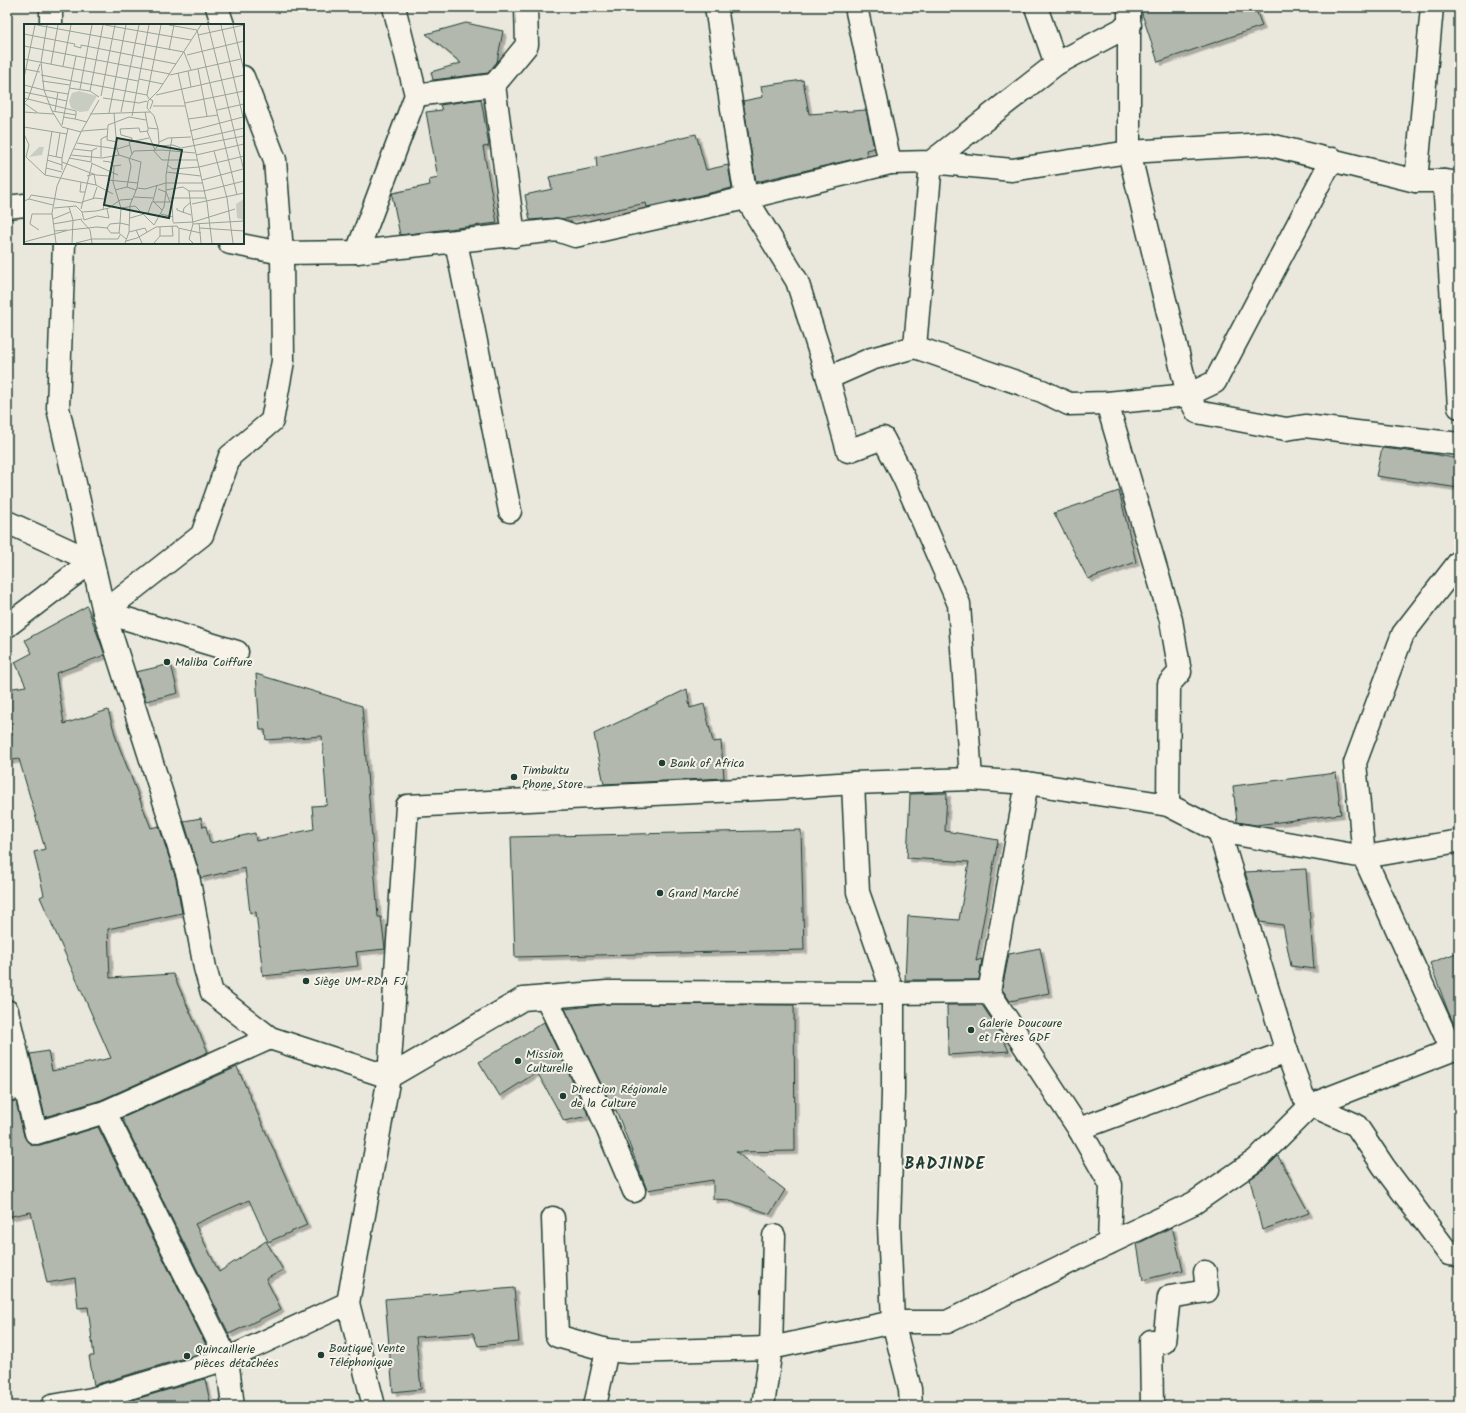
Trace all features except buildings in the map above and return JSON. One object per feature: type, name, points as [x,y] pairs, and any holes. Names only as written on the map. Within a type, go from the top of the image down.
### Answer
[{"type":"street","points":[[51,7],[51,24]]},
{"type":"street","points":[[216,7],[223,24]]},
{"type":"street","points":[[357,252],[416,95],[394,7]]},
{"type":"street","points":[[416,95],[494,86],[527,45],[526,7]]},
{"type":"street","points":[[716,7],[746,198],[797,281],[828,378],[848,451],[883,438],[904,478],[959,604],[971,779]]},
{"type":"street","points":[[856,7],[890,163]]},
{"type":"street","points":[[1036,7],[1056,64]]},
{"type":"street","points":[[1416,181],[1432,7]]},
{"type":"street","points":[[915,347],[931,162],[1056,64],[1130,16]]},
{"type":"street","points":[[1130,16],[1129,152],[1188,395],[1197,412],[1286,429],[1305,426],[1459,444]]},
{"type":"street","points":[[104,612],[202,535],[230,456],[272,421],[283,362],[282,253],[275,160],[244,80]]},
{"type":"street","points":[[494,86],[514,236]]},
{"type":"street","points":[[235,244],[282,253],[357,252],[514,236],[557,230],[576,236],[746,198],[890,163],[931,162],[1012,170],[1129,152],[1266,144],[1332,159],[1416,181],[1451,182],[1459,407]]},
{"type":"street","points":[[828,378],[871,359],[915,347],[1042,391],[1069,404],[1107,403],[1188,395],[1215,382],[1332,159]]},
{"type":"street","points":[[7,207],[24,205]]},
{"type":"street","points":[[456,242],[510,511]]},
{"type":"street","points":[[64,244],[58,408],[104,612],[188,876],[205,968],[212,993],[270,1038],[388,1077],[523,999],[606,992],[989,992]]},
{"type":"street","points":[[1107,403],[1171,620],[1180,672],[1169,684],[1168,805]]},
{"type":"street","points":[[7,522],[92,561]]},
{"type":"street","points":[[7,626],[92,561]]},
{"type":"street","points":[[553,1218],[557,1336],[607,1350],[628,1352],[771,1348],[893,1322],[947,1322],[1194,1203],[1256,1160],[1311,1105],[1456,1049],[1364,856],[1355,763],[1403,634],[1459,562]]},
{"type":"street","points":[[104,612],[237,652]]},
{"type":"street","points":[[374,1406],[348,1303],[388,1077],[407,806],[779,788],[854,782],[971,779],[1028,783],[1168,805],[1219,831],[1364,856],[1459,841]]},
{"type":"street","points":[[854,782],[858,892],[893,993],[893,1094],[889,1225],[893,1322],[910,1390],[911,1406]]},
{"type":"street","points":[[1028,783],[989,992],[1079,1129],[1111,1185],[1109,1243]]},
{"type":"street","points":[[1219,831],[1287,1052],[1303,1096],[1311,1105],[1356,1124],[1384,1166],[1449,1254],[1459,1255]]},
{"type":"street","points":[[546,997],[598,1104],[634,1191]]},
{"type":"street","points":[[7,1011],[16,1089],[36,1133],[105,1112],[270,1038]]},
{"type":"street","points":[[1079,1129],[1287,1052]]},
{"type":"street","points":[[105,1112],[227,1359],[233,1406]]},
{"type":"street","points":[[763,1406],[771,1348],[774,1236]]},
{"type":"street","points":[[1152,1406],[1151,1341],[1164,1342],[1170,1298],[1207,1291],[1205,1272]]},
{"type":"street","points":[[52,1406],[93,1402],[227,1359],[348,1303]]},
{"type":"street","points":[[595,1406],[607,1350]]},
{"type":"place","name":"Maliba Coiffure","points":[[167,662]]},
{"type":"place","name":"Bank of Africa","points":[[662,763]]},
{"type":"place","name":"Timbuktu Phone Store","points":[[514,777]]},
{"type":"place","name":"Grand Marché","points":[[660,893]]},
{"type":"place","name":"Siège UM-RDA FJ","points":[[306,981]]},
{"type":"place","name":"Galerie Doucoure et Frères GDF","points":[[971,1030]]},
{"type":"place","name":"Mission Culturelle","points":[[518,1061]]},
{"type":"place","name":"Direction Régionale de la Culture","points":[[563,1096]]},
{"type":"place","name":"Boutique Vente Téléphonique","points":[[321,1355]]},
{"type":"place","name":"Quincaillerie pièces détachées","points":[[187,1356]]},
{"type":"district","name":"BADJINDE","points":[[945,1164]]}]
